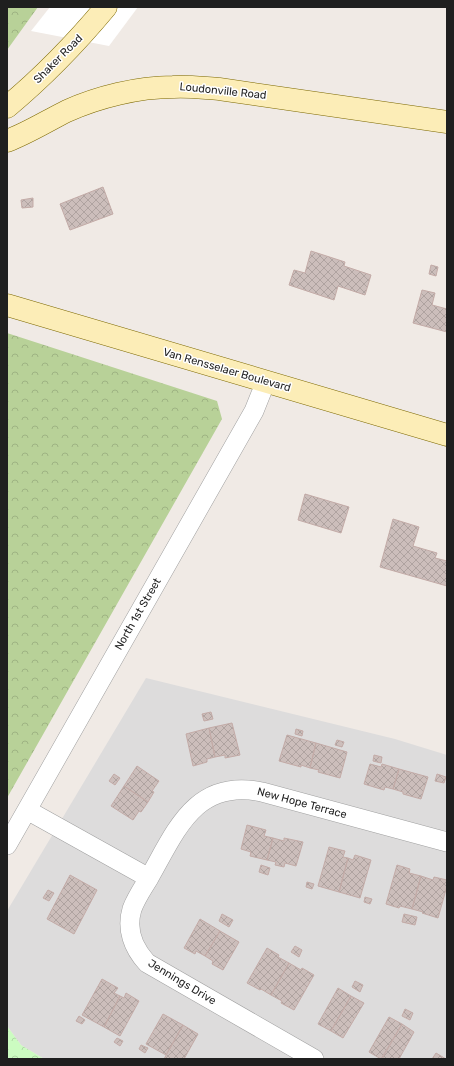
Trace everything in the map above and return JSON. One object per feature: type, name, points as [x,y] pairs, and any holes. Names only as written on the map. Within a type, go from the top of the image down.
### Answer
[{"type":"street","name":"Shaker Road","points":[[7,107],[71,47],[106,7]]},
{"type":"street","name":"Loudonville Road","points":[[7,141],[92,101],[135,91],[173,87],[219,89],[447,122]]},
{"type":"street","name":"Van Rensselaer Boulevard","points":[[7,304],[447,435]]},
{"type":"street","name":"North 1st Street","points":[[7,845],[254,411],[266,382]]},
{"type":"street","name":"New Hope Terrace","points":[[149,878],[179,826],[192,809],[210,797],[230,790],[252,789],[447,842]]},
{"type":"street","points":[[27,810],[149,878]]},
{"type":"street","name":"Jennings Drive","points":[[149,878],[136,900],[130,916],[130,933],[134,946],[147,963],[314,1059]]},
{"type":"shaded area","points":[[146,678],[395,739],[447,755],[447,1059],[44,1059],[21,1045],[7,1026],[7,911]]},
{"type":"green space","points":[[7,7],[38,7],[7,50]]},
{"type":"green space","points":[[7,333],[217,401],[222,419],[7,798]]},
{"type":"green space","points":[[7,1026],[21,1045],[44,1059],[7,1059]]},
{"type":"pier","points":[[50,7],[138,7],[109,46],[31,31]]},
{"type":"building","points":[[103,187],[113,214],[70,230],[60,204]]},
{"type":"building","points":[[33,198],[33,207],[22,208],[21,200]]},
{"type":"building","points":[[311,251],[345,262],[344,266],[371,275],[365,295],[338,286],[334,300],[289,285],[294,270],[305,273]]},
{"type":"building","points":[[431,265],[438,267],[436,276],[429,274]]},
{"type":"building","points":[[422,290],[435,293],[432,305],[447,309],[447,332],[413,323]]},
{"type":"building","points":[[305,494],[349,507],[341,533],[298,520]]},
{"type":"building","points":[[393,519],[419,527],[413,546],[437,553],[435,558],[447,561],[447,586],[380,567]]},
{"type":"building","points":[[211,712],[213,719],[204,721],[202,714]]},
{"type":"building","points":[[232,723],[240,755],[225,758],[225,755],[215,757],[209,728]]},
{"type":"building","points":[[209,728],[215,757],[207,759],[207,762],[193,766],[186,734]]},
{"type":"building","points":[[296,729],[303,731],[302,736],[295,734]]},
{"type":"building","points":[[287,735],[316,743],[310,768],[279,761]]},
{"type":"building","points":[[337,740],[344,742],[342,747],[335,745]]},
{"type":"building","points":[[316,743],[347,752],[340,778],[318,772],[319,770],[310,768]]},
{"type":"building","points":[[374,755],[382,757],[381,763],[373,761]]},
{"type":"building","points":[[370,764],[381,767],[382,764],[399,769],[393,789],[385,787],[384,790],[364,784]]},
{"type":"building","points":[[137,766],[159,781],[152,791],[154,792],[148,802],[124,786]]},
{"type":"building","points":[[399,769],[428,777],[421,799],[403,794],[403,792],[393,789]]},
{"type":"building","points":[[114,774],[120,778],[115,785],[109,781]]},
{"type":"building","points":[[437,774],[446,777],[444,783],[435,781]]},
{"type":"building","points":[[124,786],[148,802],[133,820],[111,806]]},
{"type":"building","points":[[247,825],[266,830],[264,836],[273,838],[267,860],[250,856],[251,852],[241,849]]},
{"type":"building","points":[[273,838],[284,841],[284,838],[303,842],[296,866],[285,863],[284,867],[275,865],[276,862],[267,860]]},
{"type":"building","points":[[329,847],[345,851],[343,857],[348,858],[339,892],[318,886]]},
{"type":"building","points":[[355,855],[371,860],[360,898],[339,892],[348,858],[353,860]]},
{"type":"building","points":[[261,865],[270,868],[268,875],[259,872]]},
{"type":"building","points":[[397,865],[410,869],[409,873],[421,876],[412,909],[400,906],[399,908],[386,904]]},
{"type":"building","points":[[70,875],[97,890],[74,934],[47,919]]},
{"type":"building","points":[[421,876],[433,880],[434,877],[447,880],[447,886],[438,918],[412,909]]},
{"type":"building","points":[[307,882],[314,884],[312,889],[306,887]]},
{"type":"building","points":[[48,890],[54,893],[49,901],[43,898]]},
{"type":"building","points":[[365,897],[372,899],[370,904],[364,902]]},
{"type":"building","points":[[222,914],[233,920],[229,927],[219,921]]},
{"type":"building","points":[[404,914],[417,917],[415,925],[402,922]]},
{"type":"building","points":[[200,919],[220,931],[205,956],[196,951],[195,954],[184,948]]},
{"type":"building","points":[[220,931],[239,942],[223,970],[212,964],[213,961],[205,956]]},
{"type":"building","points":[[295,946],[302,950],[299,957],[291,952]]},
{"type":"building","points":[[267,948],[279,955],[278,957],[289,963],[271,995],[247,983]]},
{"type":"building","points":[[289,963],[314,975],[294,1010],[281,1003],[282,1001],[271,995]]},
{"type":"building","points":[[102,979],[118,988],[114,993],[120,996],[104,1027],[82,1015]]},
{"type":"building","points":[[355,981],[363,985],[360,992],[352,987]]},
{"type":"building","points":[[338,988],[351,996],[331,1031],[318,1024]]},
{"type":"building","points":[[126,993],[139,1001],[120,1036],[104,1027],[120,996],[124,998]]},
{"type":"building","points":[[351,996],[364,1003],[343,1038],[331,1031]]},
{"type":"building","points":[[405,1009],[413,1013],[410,1020],[402,1016]]},
{"type":"building","points":[[163,1014],[183,1025],[166,1055],[146,1044]]},
{"type":"building","points":[[79,1016],[85,1020],[82,1024],[76,1021]]},
{"type":"building","points":[[389,1017],[402,1024],[381,1059],[369,1052]]},
{"type":"building","points":[[402,1024],[414,1032],[399,1059],[382,1059]]},
{"type":"building","points":[[183,1025],[198,1034],[184,1059],[164,1059]]},
{"type":"building","points":[[117,1038],[123,1041],[120,1046],[114,1042]]},
{"type":"building","points":[[141,1045],[148,1048],[145,1053],[139,1049]]},
{"type":"building","points":[[436,1053],[446,1059],[432,1059]]}]
